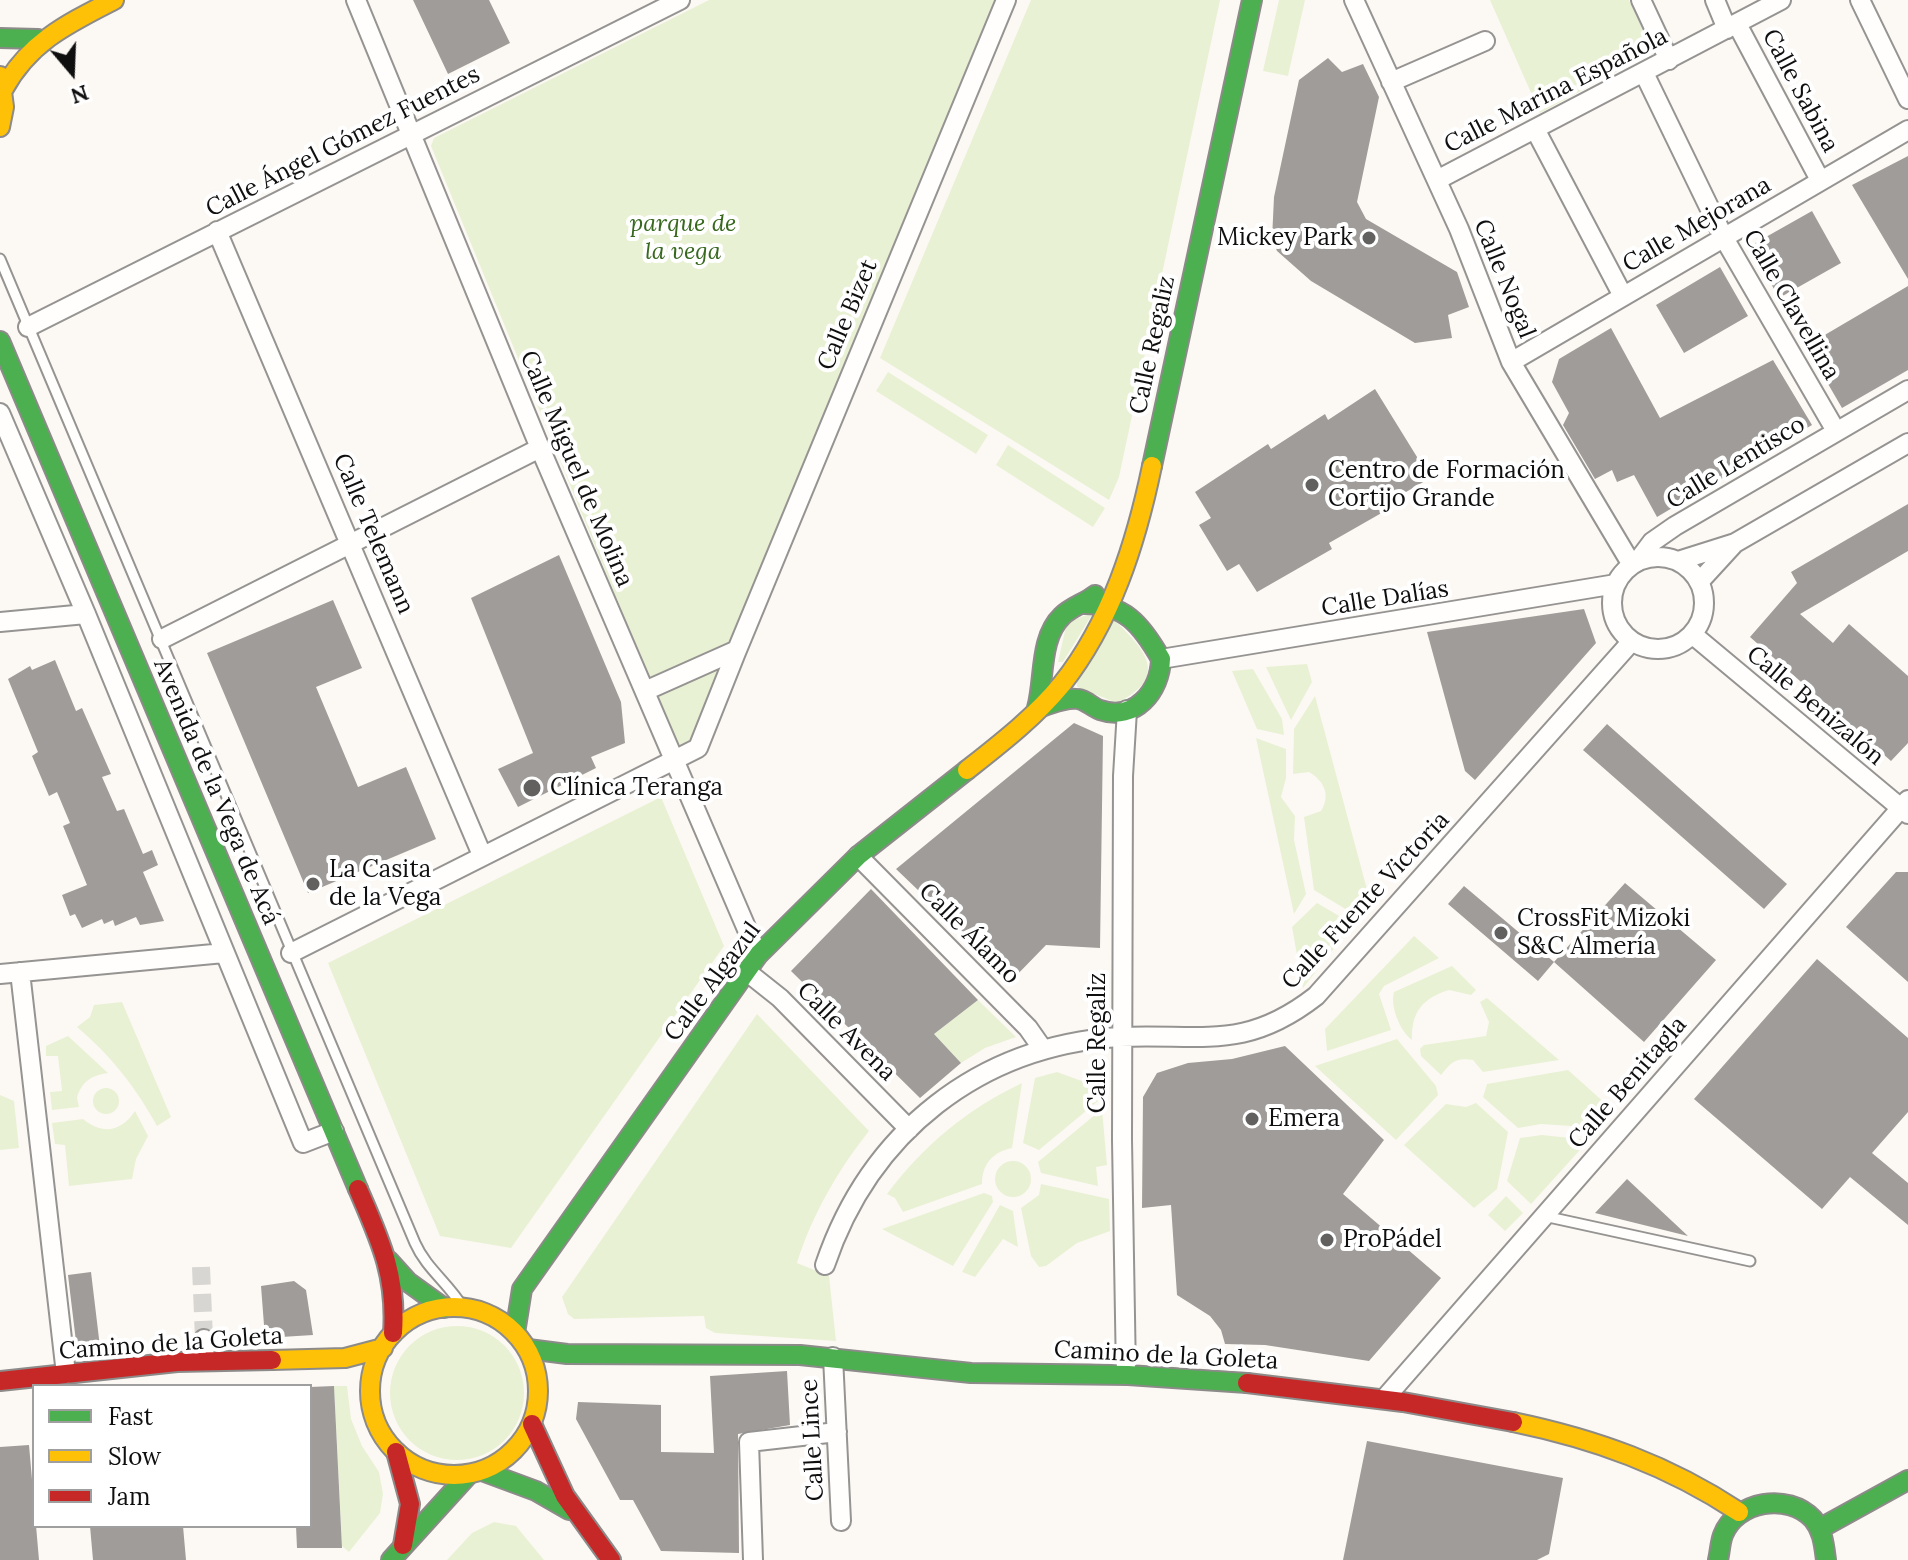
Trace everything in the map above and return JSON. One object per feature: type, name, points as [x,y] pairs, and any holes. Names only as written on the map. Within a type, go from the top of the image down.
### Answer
[{"type":"main road","points":[[0,127],[1,83],[38,39],[114,0]]},
{"type":"main road","name":"Calle Regaliz","points":[[1061,685],[1110,604],[1122,578],[1147,491],[1252,0]]},
{"type":"main road","points":[[0,38],[38,39]]},
{"type":"main road","name":"Avenida de la Vega de Acá","points":[[0,341],[389,1261],[395,1303],[388,1341]]},
{"type":"main road","points":[[1085,701],[1062,701],[1037,708],[1046,666],[1047,643],[1053,629],[1062,616],[1122,578],[1127,618]]},
{"type":"main road","points":[[1046,666],[1061,685],[1100,710],[1127,710],[1146,700],[1157,686],[1161,659],[1147,637],[1110,604],[1082,604]]},
{"type":"main road","name":"Calle Algazul","points":[[486,1311],[522,1289],[758,955],[858,856],[1012,734],[1061,685]]},
{"type":"main road","name":"Avenida de la Vega de Acá","points":[[389,1261],[419,1292],[453,1307]]},
{"type":"main road","name":"Calle Algazul","points":[[515,1333],[522,1289]]},
{"type":"main road","points":[[391,1560],[475,1472],[507,1458],[532,1424],[538,1401],[532,1358],[515,1333],[486,1311],[453,1307],[418,1316],[388,1341],[371,1380],[373,1414],[382,1435],[396,1452],[421,1468],[442,1474],[475,1472],[522,1485],[572,1511]]},
{"type":"main road","name":"Camino de la Goleta","points":[[0,1381],[205,1361],[345,1358],[388,1341]]},
{"type":"main road","name":"Camino de la Goleta","points":[[532,1358],[567,1354],[833,1357],[970,1373],[1126,1375],[1273,1384],[1385,1398],[1467,1412],[1609,1445],[1650,1459],[1739,1512]]},
{"type":"main road","points":[[345,1358],[354,1362],[371,1380]]},
{"type":"main road","points":[[532,1424],[541,1453],[572,1511],[611,1560]]},
{"type":"main road","points":[[396,1452],[409,1489],[409,1519],[403,1545]]},
{"type":"main road","points":[[1819,1529],[1908,1480]]},
{"type":"main road","points":[[1718,1560],[1723,1533],[1739,1512],[1776,1501],[1801,1510],[1819,1529],[1826,1560]]},
{"type":"street","name":"Calle Miguel de Molina","points":[[356,0],[540,448],[758,955]]},
{"type":"street","name":"Calle Ángel Gómez Fuentes","points":[[28,327],[680,0]]},
{"type":"street","name":"Calle Bizet","points":[[291,953],[698,748],[1006,0]]},
{"type":"street","name":"Calle Nogal","points":[[1354,0],[1437,180],[1511,362],[1635,563]]},
{"type":"street","points":[[1641,0],[1669,60]]},
{"type":"street","name":"Calle Sabina","points":[[1715,0],[1820,180]]},
{"type":"street","name":"Calle Marina Española","points":[[1437,180],[1536,131],[1781,0]]},
{"type":"street","points":[[1860,0],[1908,99]]},
{"type":"street","points":[[1391,82],[1485,41]]},
{"type":"street","name":"Calle Clavellina","points":[[1644,73],[1724,238],[1836,431]]},
{"type":"street","name":"Calle Mejorana","points":[[1511,362],[1908,130]]},
{"type":"street","points":[[1536,131],[1623,296]]},
{"type":"street","name":"Calle Telemann","points":[[217,231],[482,855]]},
{"type":"street","name":"Calle Lentisco","points":[[1635,563],[1652,542],[1675,526],[1908,390]]},
{"type":"street","points":[[0,413],[303,1143],[334,1131]]},
{"type":"street","points":[[1678,561],[1700,581],[1705,602],[1703,614],[1692,634],[1674,646],[1663,648],[1632,641],[1622,631],[1614,614],[1616,584],[1635,563],[1657,557],[1678,561],[1735,543],[1908,443]]},
{"type":"street","points":[[162,639],[540,448]]},
{"type":"street","points":[[1700,581],[1735,543]]},
{"type":"street","name":"Calle Dalías","points":[[1161,659],[1616,584]]},
{"type":"street","points":[[0,622],[86,614]]},
{"type":"street","name":"Calle Benizalón","points":[[1692,634],[1906,807]]},
{"type":"street","name":"Calle Fuente Victoria","points":[[825,1265],[838,1228],[857,1193],[909,1129],[967,1082],[1006,1061],[1066,1042],[1122,1037],[1221,1038],[1248,1033],[1293,1014],[1316,996],[1632,641]]},
{"type":"street","points":[[645,691],[737,650]]},
{"type":"street","name":"Calle Regaliz","points":[[1126,1375],[1122,1037],[1123,776],[1127,710]]},
{"type":"street","name":"Calle Benitagla","points":[[1385,1398],[1906,807]]},
{"type":"street","name":"Calle Álamo","points":[[858,856],[1028,1028],[1042,1048]]},
{"type":"street","points":[[0,974],[224,953]]},
{"type":"street","name":"Calle Avena","points":[[746,971],[780,998],[909,1129]]},
{"type":"street","points":[[20,972],[66,1374]]},
{"type":"street","points":[[204,1339],[205,1361]]},
{"type":"street","name":"Calle Lince","points":[[833,1357],[841,1521]]},
{"type":"street","points":[[753,1560],[749,1442],[837,1432]]},
{"type":"lane","points":[[0,259],[418,1252],[427,1266],[448,1284],[453,1307]]},
{"type":"lane","points":[[1544,1216],[1750,1261]]},
{"type":"green space","name":"parque de la vega","points":[[709,0],[996,0],[692,745],[681,746],[675,741],[431,146],[434,138]]},
{"type":"green space","points":[[1031,0],[1220,0],[1119,477],[1109,500],[880,358]]},
{"type":"green space","points":[[1279,0],[1305,0],[1288,76],[1263,71]]},
{"type":"green space","points":[[1490,0],[1629,0],[1653,52],[1540,113]]},
{"type":"green space","points":[[888,372],[988,435],[976,454],[876,391]]},
{"type":"green space","points":[[1008,445],[1105,508],[1093,527],[996,465]]},
{"type":"green space","points":[[1093,613],[1063,662],[1058,662],[1067,622]]},
{"type":"green space","points":[[1114,620],[1136,642],[1147,663],[1148,673],[1133,693],[1117,703],[1077,687],[1077,680]]},
{"type":"green space","points":[[1307,664],[1312,682],[1291,720],[1266,667]]},
{"type":"green space","points":[[1253,669],[1282,719],[1284,735],[1257,729],[1232,671]]},
{"type":"green space","points":[[1315,696],[1372,908],[1357,916],[1314,890],[1304,817],[1321,811],[1326,794],[1319,780],[1309,772],[1293,774],[1294,729]]},
{"type":"green space","points":[[1256,738],[1286,749],[1286,778],[1281,797],[1295,816],[1294,840],[1306,894],[1294,914]]},
{"type":"green space","points":[[661,797],[724,946],[511,1248],[440,1236],[328,963]]},
{"type":"green space","points":[[1317,903],[1353,924],[1303,988],[1292,927]]},
{"type":"green space","points":[[1414,936],[1439,958],[1384,986],[1379,994],[1391,1030],[1327,1051],[1325,1029]]},
{"type":"green space","points":[[1452,966],[1476,990],[1471,995],[1449,990],[1432,997],[1416,1014],[1412,1040],[1397,1018],[1393,1005],[1394,992]]},
{"type":"green space","points":[[1487,998],[1559,1060],[1483,1072],[1473,1060],[1462,1059],[1451,1064],[1441,1075],[1421,1056],[1420,1049],[1424,1045],[1486,1036],[1489,1022],[1480,1002]]},
{"type":"green space","points":[[978,1000],[1016,1037],[985,1048],[961,1063],[934,1034]]},
{"type":"green space","points":[[122,1002],[171,1117],[157,1126],[122,1072],[77,1027],[90,1017],[94,1005]]},
{"type":"green space","points":[[757,1014],[869,1131],[827,1194],[797,1263],[829,1276],[836,1341],[715,1333],[706,1328],[704,1316],[574,1319],[568,1314],[562,1297]]},
{"type":"green space","points":[[68,1036],[108,1073],[84,1084],[77,1098],[79,1107],[52,1110],[50,1092],[62,1091],[58,1056],[46,1056],[46,1046]]},
{"type":"green space","points":[[1397,1039],[1436,1086],[1438,1095],[1396,1140],[1315,1066]]},
{"type":"green space","points":[[1568,1070],[1616,1113],[1601,1128],[1541,1124],[1518,1128],[1483,1097],[1487,1084]]},
{"type":"green space","points":[[1057,1072],[1090,1084],[1098,1101],[1039,1150],[1023,1143],[1035,1078]]},
{"type":"green space","points":[[1022,1083],[1012,1148],[999,1152],[990,1160],[984,1170],[982,1184],[903,1212],[895,1198],[887,1194],[901,1176],[947,1130],[982,1105]]},
{"type":"green space","points":[[106,1088],[115,1092],[119,1101],[115,1110],[106,1114],[97,1110],[93,1101],[97,1092]]},
{"type":"green space","points":[[0,1095],[14,1101],[19,1148],[0,1150]]},
{"type":"green space","points":[[1476,1103],[1508,1132],[1497,1189],[1474,1208],[1404,1145],[1446,1104],[1466,1107]]},
{"type":"green space","points":[[1102,1109],[1107,1165],[1096,1167],[1098,1186],[1041,1173],[1038,1162]]},
{"type":"green space","points":[[135,1111],[148,1136],[136,1159],[132,1179],[69,1186],[65,1145],[55,1144],[52,1123],[83,1119],[98,1127],[111,1129],[124,1123]]},
{"type":"green space","points":[[1542,1135],[1589,1140],[1531,1204],[1507,1181],[1520,1138]]},
{"type":"green space","points":[[1013,1161],[1026,1166],[1031,1179],[1026,1192],[1013,1197],[1000,1192],[995,1179],[1000,1166]]},
{"type":"green space","points":[[1041,1184],[1109,1199],[1110,1231],[1077,1243],[1046,1266],[1039,1267],[1031,1256],[1021,1208],[1039,1195]]},
{"type":"green space","points":[[984,1193],[992,1196],[993,1202],[953,1266],[882,1229]]},
{"type":"green space","points":[[1506,1196],[1523,1213],[1505,1231],[1488,1215]]},
{"type":"green space","points":[[1000,1205],[1013,1211],[1018,1247],[1003,1239],[975,1277],[962,1272]]},
{"type":"green space","points":[[457,1326],[482,1332],[504,1346],[518,1368],[524,1393],[518,1418],[504,1440],[482,1454],[457,1460],[432,1454],[410,1440],[396,1418],[390,1393],[396,1368],[410,1346],[432,1332]]},
{"type":"green space","points":[[334,1386],[347,1386],[351,1419],[362,1446],[379,1472],[383,1494],[380,1513],[349,1552],[342,1546]]},
{"type":"green space","points":[[494,1522],[516,1526],[544,1560],[447,1560],[472,1533]]},
{"type":"building","points":[[413,0],[489,0],[510,43],[448,74]]},
{"type":"building","points":[[1328,58],[1342,72],[1363,64],[1379,97],[1357,202],[1366,219],[1457,272],[1469,307],[1448,315],[1452,338],[1415,343],[1311,281],[1277,251],[1272,239],[1274,197],[1299,80]]},
{"type":"building","points":[[1908,156],[1908,279],[1852,185]]},
{"type":"building","points":[[1812,211],[1841,263],[1779,298],[1750,246]]},
{"type":"building","points":[[1720,267],[1748,316],[1684,353],[1656,305]]},
{"type":"building","points":[[1908,286],[1908,370],[1842,408],[1806,346]]},
{"type":"building","points":[[1611,328],[1660,418],[1773,360],[1812,425],[1657,517],[1634,475],[1617,482],[1612,470],[1595,479],[1563,425],[1569,413],[1552,382],[1559,359]]},
{"type":"building","name":"Centro de Formación Cortijo Grande","points":[[1375,389],[1430,478],[1382,506],[1385,511],[1329,543],[1332,549],[1257,592],[1239,564],[1227,571],[1199,525],[1211,518],[1195,492],[1268,444],[1271,449],[1325,414],[1328,420]]},
{"type":"building","points":[[1908,504],[1908,551],[1800,614],[1833,643],[1849,624],[1908,676],[1908,743],[1891,761],[1750,637],[1797,583],[1791,572]]},
{"type":"building","points":[[559,555],[621,702],[625,743],[591,757],[596,768],[518,807],[498,769],[533,753],[471,598]]},
{"type":"building","points":[[333,600],[362,668],[316,687],[358,787],[406,767],[436,839],[308,893],[207,653]]},
{"type":"building","points":[[1584,609],[1596,643],[1475,780],[1465,771],[1427,632]]},
{"type":"building","points":[[55,660],[76,711],[82,708],[111,774],[102,777],[117,811],[124,809],[143,854],[152,850],[158,865],[143,872],[164,921],[140,925],[136,917],[115,926],[113,920],[104,924],[102,919],[82,928],[75,914],[70,916],[62,895],[87,885],[63,826],[70,823],[57,792],[49,796],[32,756],[38,752],[8,679],[30,666],[32,670]]},
{"type":"building","points":[[1074,723],[1103,736],[1100,948],[1046,945],[1012,980],[896,869]]},
{"type":"building","points":[[1607,724],[1787,884],[1764,909],[1583,750]]},
{"type":"building","points":[[1896,872],[1908,872],[1908,982],[1846,927]]},
{"type":"building","points":[[1625,883],[1716,960],[1644,1042],[1554,962]]},
{"type":"building","name":"CrossFit Mizoki S&C Almería","points":[[1464,886],[1554,962],[1538,981],[1448,904]]},
{"type":"building","points":[[871,889],[978,1000],[934,1034],[961,1063],[920,1098],[791,971]]},
{"type":"building","points":[[1817,959],[1908,1038],[1908,1112],[1872,1153],[1908,1183],[1908,1225],[1850,1177],[1822,1209],[1694,1099]]},
{"type":"building","points":[[1285,1046],[1384,1140],[1343,1194],[1441,1278],[1369,1361],[1265,1345],[1225,1344],[1221,1330],[1210,1316],[1177,1295],[1171,1205],[1142,1208],[1143,1097],[1157,1073],[1188,1063],[1232,1059]]},
{"type":"building","points":[[1627,1179],[1688,1236],[1595,1213]]},
{"type":"building","points":[[91,1272],[100,1347],[77,1350],[68,1275]]},
{"type":"building","points":[[294,1281],[306,1290],[313,1335],[265,1338],[261,1286]]},
{"type":"building","points":[[787,1371],[790,1425],[738,1434],[739,1553],[661,1551],[633,1500],[620,1500],[576,1419],[578,1402],[661,1405],[661,1452],[714,1453],[710,1376]]},
{"type":"building","points":[[334,1386],[342,1548],[297,1548],[296,1528],[312,1528],[312,1387]]},
{"type":"building","points":[[1367,1441],[1563,1478],[1549,1554],[1537,1560],[1343,1560]]},
{"type":"building","points":[[29,1445],[32,1528],[36,1528],[39,1560],[0,1560],[0,1447]]},
{"type":"building","points":[[90,1528],[183,1528],[186,1560],[93,1560]]},
{"type":"tunnel","points":[[201,1267],[204,1339]]},
{"type":"traffic: fast","points":[[1152,466],[1252,0]]},
{"type":"traffic: fast","points":[[0,38],[38,39]]},
{"type":"traffic: fast","points":[[0,341],[358,1189]]},
{"type":"traffic: fast","points":[[1037,708],[1046,647],[1055,625],[1066,613],[1095,595]]},
{"type":"traffic: fast","points":[[1041,707],[1073,699],[1100,710],[1124,712],[1143,701],[1156,682],[1161,659],[1138,626],[1109,607],[1082,604]]},
{"type":"traffic: fast","points":[[515,1333],[522,1289],[758,955],[858,856],[967,770]]},
{"type":"traffic: fast","points":[[389,1261],[408,1282],[444,1308]]},
{"type":"traffic: fast","points":[[528,1349],[567,1354],[800,1355],[971,1373],[1128,1375],[1247,1383]]},
{"type":"traffic: fast","points":[[482,1471],[536,1491],[569,1510]]},
{"type":"traffic: fast","points":[[391,1560],[469,1474]]},
{"type":"traffic: fast","points":[[1819,1529],[1908,1480]]},
{"type":"traffic: fast","points":[[1718,1560],[1722,1538],[1739,1514],[1764,1504],[1777,1503],[1790,1505],[1813,1519],[1821,1533],[1826,1560]]},
{"type":"traffic: slow","points":[[3,90],[13,73],[37,47],[65,26],[114,0]]},
{"type":"traffic: slow","points":[[0,76],[4,107],[0,127]]},
{"type":"traffic: slow","points":[[967,770],[1040,708],[1079,660],[1119,581],[1138,524],[1152,466]]},
{"type":"traffic: slow","points":[[454,1307],[486,1313],[513,1332],[532,1359],[538,1391],[532,1423],[513,1450],[486,1469],[454,1475],[422,1469],[395,1450],[376,1423],[370,1391],[376,1359],[395,1332],[422,1313],[454,1307]]},
{"type":"traffic: slow","points":[[272,1360],[345,1358],[383,1348]]},
{"type":"traffic: slow","points":[[1513,1422],[1573,1437],[1658,1467],[1739,1512]]},
{"type":"traffic: jam","points":[[358,1189],[385,1258],[392,1293],[393,1333]]},
{"type":"traffic: jam","points":[[0,1381],[177,1362],[272,1360]]},
{"type":"traffic: jam","points":[[1247,1383],[1403,1402],[1513,1422]]},
{"type":"traffic: jam","points":[[532,1424],[565,1496],[611,1560]]},
{"type":"traffic: jam","points":[[396,1452],[410,1504],[403,1545]]},
{"type":"place","name":"Mickey Park","points":[[1369,238]]},
{"type":"place","name":"Centro de Formación Cortijo Grande","points":[[1312,485]]},
{"type":"place","name":"Clínica Teranga","points":[[532,788]]},
{"type":"place","name":"La Casita de la Vega","points":[[313,884]]},
{"type":"place","name":"CrossFit Mizoki S&C Almería","points":[[1501,933]]},
{"type":"place","name":"Emera","points":[[1252,1119]]},
{"type":"place","name":"ProPádel","points":[[1327,1240]]}]
